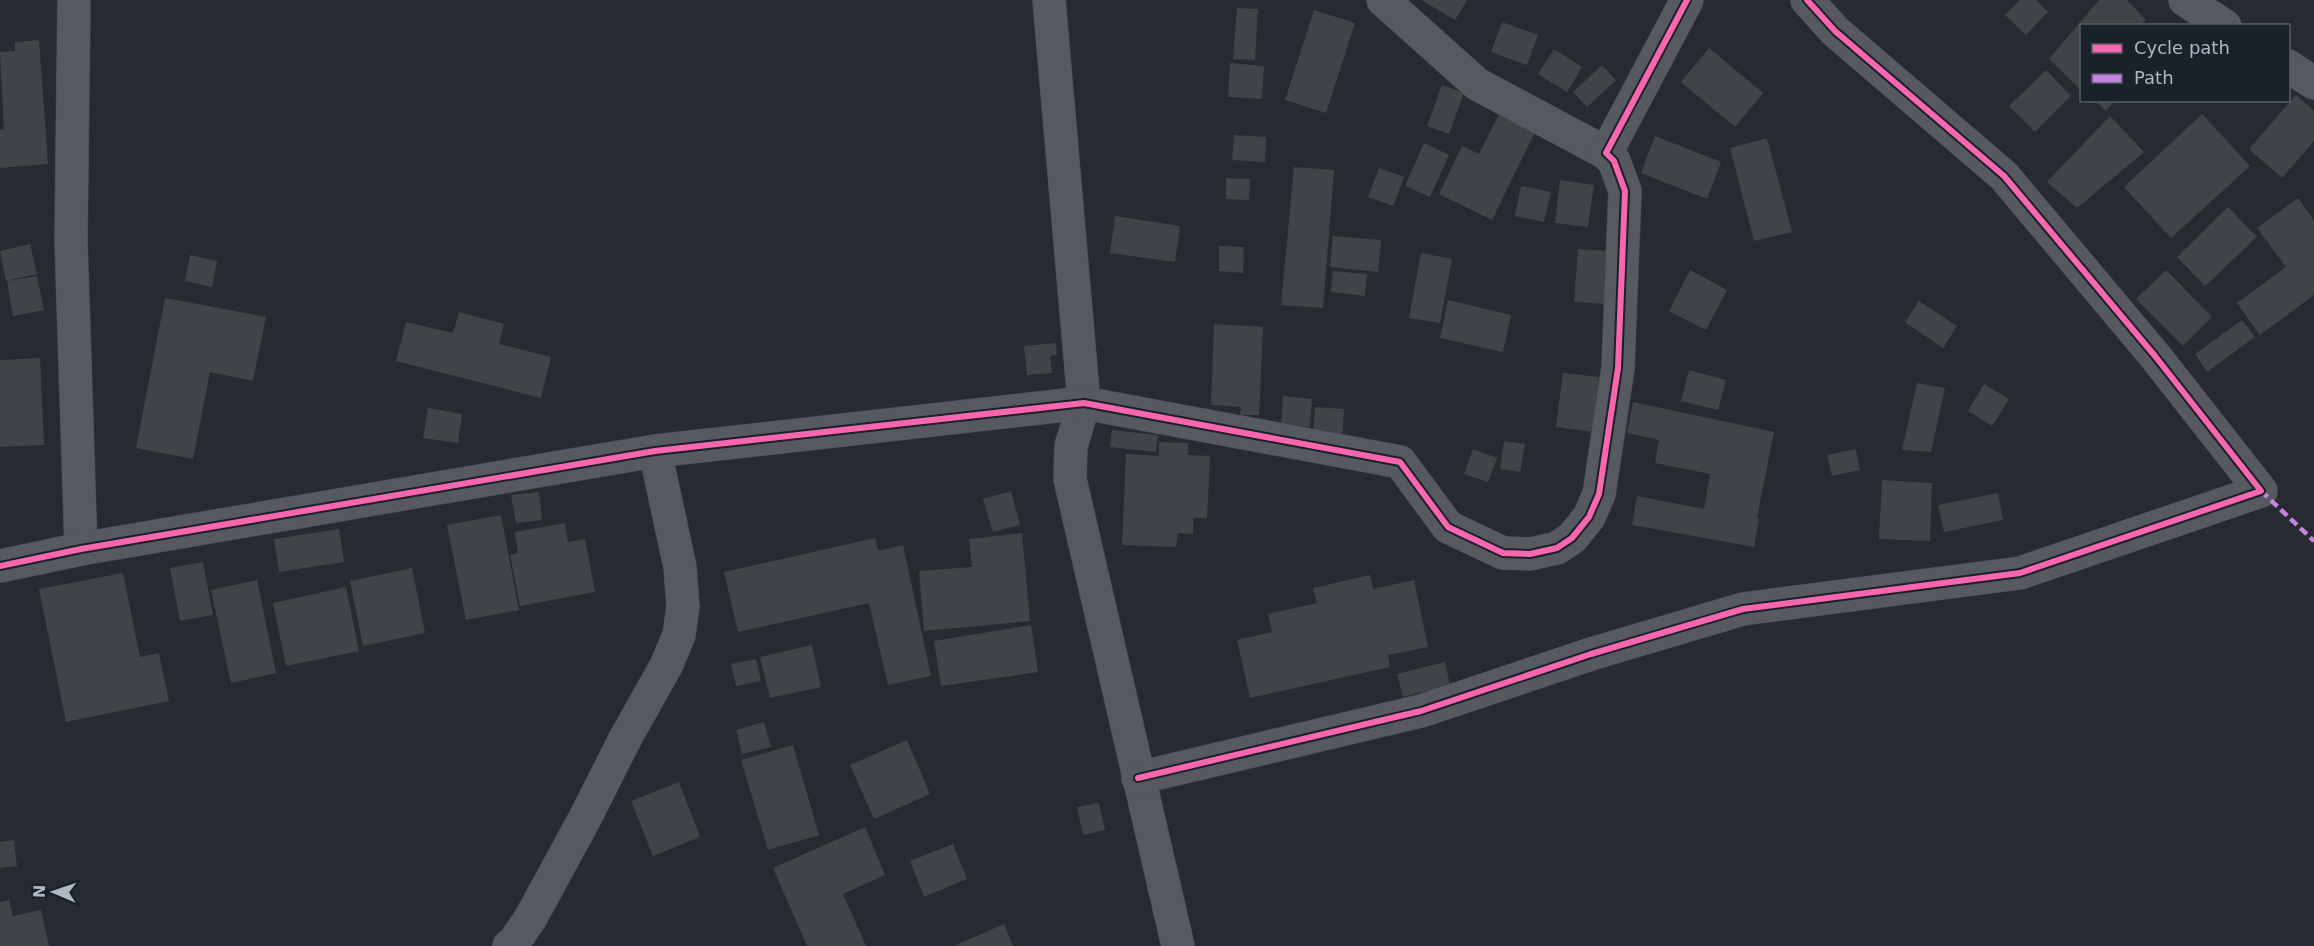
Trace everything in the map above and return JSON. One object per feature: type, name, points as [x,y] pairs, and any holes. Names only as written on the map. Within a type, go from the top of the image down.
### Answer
[{"type":"street","points":[[74,0],[71,240],[81,549]]},
{"type":"street","points":[[1049,0],[1084,403],[1071,446],[1070,479],[1178,946]]},
{"type":"street","points":[[0,566],[81,549],[655,451],[1084,403],[1400,462],[1448,527],[1503,553],[1530,554],[1557,548],[1572,538],[1589,517],[1599,494],[1618,368],[1625,191],[1614,161],[1606,153],[1477,84],[1383,0]]},
{"type":"street","points":[[1606,153],[1687,0]]},
{"type":"street","points":[[1138,778],[1422,711],[1591,654],[1743,609],[2020,573],[2261,491],[2155,356],[2004,176],[1835,31],[1807,0]]},
{"type":"street","points":[[2185,0],[2222,24]]},
{"type":"street","points":[[2290,67],[2314,83]]},
{"type":"street","points":[[508,946],[515,941],[530,919],[666,666],[680,635],[683,607],[680,567],[655,451]]},
{"type":"building","points":[[1421,0],[1467,0],[1455,20]]},
{"type":"building","points":[[2020,0],[2036,0],[2048,12],[2026,35],[2005,15]]},
{"type":"building","points":[[2099,0],[2127,0],[2146,20],[2143,24],[2080,24],[2080,89],[2049,59]]},
{"type":"building","points":[[1237,8],[1258,9],[1255,60],[1233,59]]},
{"type":"building","points":[[1314,10],[1355,23],[1326,113],[1285,100]]},
{"type":"building","points":[[1502,22],[1538,35],[1527,65],[1491,52]]},
{"type":"building","points":[[39,40],[48,164],[0,168],[0,130],[4,129],[0,52],[15,51],[15,42]]},
{"type":"building","points":[[1709,48],[1763,93],[1735,127],[1681,82]]},
{"type":"building","points":[[1554,49],[1582,67],[1567,92],[1538,74]]},
{"type":"building","points":[[1230,63],[1264,66],[1262,99],[1228,97]]},
{"type":"building","points":[[1602,65],[1616,80],[1587,107],[1573,92]]},
{"type":"building","points":[[2046,70],[2071,96],[2035,132],[2009,106]]},
{"type":"building","points":[[1442,85],[1464,93],[1449,134],[1427,126]]},
{"type":"building","points":[[2296,95],[2314,111],[2314,141],[2282,178],[2249,149]]},
{"type":"building","points":[[1505,102],[1541,120],[1492,220],[1439,194],[1462,146],[1479,154]]},
{"type":"building","points":[[2096,102],[2113,102],[2106,111]]},
{"type":"building","points":[[2202,114],[2250,166],[2171,238],[2124,187]]},
{"type":"building","points":[[2110,116],[2144,152],[2077,208],[2047,182]]},
{"type":"building","points":[[1234,135],[1266,137],[1265,162],[1232,160]]},
{"type":"building","points":[[1655,136],[1721,162],[1707,199],[1641,173]]},
{"type":"building","points":[[1767,138],[1792,232],[1754,241],[1730,148]]},
{"type":"building","points":[[1424,143],[1449,155],[1430,197],[1405,186]]},
{"type":"building","points":[[1294,167],[1334,170],[1323,308],[1281,305]]},
{"type":"building","points":[[1379,168],[1404,177],[1393,206],[1368,197]]},
{"type":"building","points":[[1226,178],[1250,179],[1249,200],[1226,199]]},
{"type":"building","points":[[1560,180],[1594,185],[1588,227],[1555,223]]},
{"type":"building","points":[[1521,186],[1551,192],[1544,222],[1515,216]]},
{"type":"building","points":[[2298,198],[2314,220],[2314,295],[2260,335],[2237,303],[2286,267],[2257,228]]},
{"type":"building","points":[[2228,207],[2257,237],[2205,286],[2177,257]]},
{"type":"building","points":[[1115,216],[1180,226],[1175,262],[1110,253]]},
{"type":"building","points":[[1333,236],[1381,240],[1378,272],[1330,267]]},
{"type":"building","points":[[30,244],[37,274],[6,281],[0,251]]},
{"type":"building","points":[[1219,246],[1244,247],[1243,273],[1219,271]]},
{"type":"building","points":[[1578,249],[1610,251],[1607,304],[1574,302]]},
{"type":"building","points":[[1421,253],[1452,259],[1440,323],[1409,318]]},
{"type":"building","points":[[190,255],[217,261],[212,287],[185,281]]},
{"type":"building","points":[[1690,270],[1727,290],[1706,330],[1669,311]]},
{"type":"building","points":[[2166,270],[2212,317],[2183,346],[2136,299]]},
{"type":"building","points":[[1333,271],[1367,274],[1365,296],[1331,292]]},
{"type":"building","points":[[37,276],[44,310],[13,316],[7,281]]},
{"type":"building","points":[[165,298],[266,317],[253,381],[210,372],[193,459],[136,448]]},
{"type":"building","points":[[1448,300],[1511,315],[1503,352],[1440,338]]},
{"type":"building","points":[[1919,301],[1957,326],[1943,348],[1905,322]]},
{"type":"building","points":[[459,312],[504,324],[499,344],[551,357],[541,398],[396,361],[406,322],[453,333]]},
{"type":"building","points":[[2242,320],[2255,337],[2207,372],[2195,354]]},
{"type":"building","points":[[1214,324],[1263,327],[1259,415],[1240,415],[1241,407],[1211,405]]},
{"type":"building","points":[[1056,343],[1057,355],[1050,356],[1052,373],[1027,375],[1024,346]]},
{"type":"building","points":[[40,358],[44,445],[0,447],[0,360]]},
{"type":"building","points":[[1689,370],[1726,380],[1718,410],[1681,401]]},
{"type":"building","points":[[1563,373],[1599,377],[1593,432],[1556,427]]},
{"type":"building","points":[[1917,383],[1945,388],[1931,452],[1902,450]]},
{"type":"building","points":[[1984,384],[2009,399],[1992,426],[1968,411]]},
{"type":"building","points":[[1283,396],[1312,399],[1310,427],[1281,425]]},
{"type":"building","points":[[1633,402],[1774,432],[1757,518],[1759,519],[1754,547],[1632,525],[1637,496],[1704,509],[1710,474],[1655,463],[1659,440],[1627,433]]},
{"type":"building","points":[[1315,407],[1344,409],[1342,440],[1313,438]]},
{"type":"building","points":[[428,408],[462,414],[458,443],[423,438]]},
{"type":"building","points":[[1112,430],[1158,435],[1156,452],[1110,447]]},
{"type":"building","points":[[1504,441],[1525,444],[1520,472],[1500,469]]},
{"type":"building","points":[[1159,442],[1188,443],[1188,455],[1210,456],[1207,518],[1193,518],[1193,534],[1178,533],[1176,547],[1122,545],[1126,454],[1159,456]]},
{"type":"building","points":[[1473,449],[1497,458],[1488,482],[1464,474]]},
{"type":"building","points":[[1856,449],[1860,470],[1832,476],[1827,455]]},
{"type":"building","points":[[1882,480],[1932,483],[1930,541],[1879,539]]},
{"type":"building","points":[[1011,491],[1020,525],[993,532],[983,499]]},
{"type":"building","points":[[539,492],[542,520],[516,523],[511,495]]},
{"type":"building","points":[[1998,493],[2003,520],[1944,532],[1938,505]]},
{"type":"building","points":[[501,515],[519,610],[466,620],[447,525]]},
{"type":"building","points":[[565,523],[568,542],[585,539],[595,592],[520,606],[510,555],[518,553],[515,532]]},
{"type":"building","points":[[339,529],[344,562],[279,572],[274,539]]},
{"type":"building","points":[[1022,533],[1030,621],[924,631],[919,571],[972,567],[969,539]]},
{"type":"building","points":[[875,538],[878,551],[903,545],[931,676],[888,685],[869,603],[738,632],[724,572]]},
{"type":"building","points":[[203,562],[213,615],[180,621],[170,568]]},
{"type":"building","points":[[412,568],[425,633],[363,646],[350,581]]},
{"type":"building","points":[[123,573],[140,657],[159,653],[169,701],[66,722],[39,589]]},
{"type":"building","points":[[1370,575],[1373,589],[1414,580],[1428,647],[1388,655],[1390,667],[1250,698],[1237,640],[1272,632],[1268,614],[1317,603],[1313,588]]},
{"type":"building","points":[[257,580],[276,673],[231,683],[211,590]]},
{"type":"building","points":[[346,587],[359,651],[286,666],[273,603]]},
{"type":"building","points":[[1031,625],[1038,672],[941,686],[934,641]]},
{"type":"building","points":[[812,645],[821,687],[770,698],[760,657]]},
{"type":"building","points":[[756,659],[761,681],[736,686],[731,664]]},
{"type":"building","points":[[1445,662],[1450,685],[1403,697],[1397,674]]},
{"type":"building","points":[[764,722],[771,747],[742,754],[736,730]]},
{"type":"building","points":[[907,740],[930,794],[874,819],[850,765]]},
{"type":"building","points":[[793,745],[819,835],[768,850],[741,760]]},
{"type":"building","points":[[679,782],[700,837],[653,856],[631,801]]},
{"type":"building","points":[[1099,803],[1105,830],[1083,835],[1077,807]]},
{"type":"building","points":[[865,827],[885,875],[843,894],[866,946],[807,946],[773,868]]},
{"type":"building","points":[[14,840],[17,866],[0,868],[0,842]]},
{"type":"building","points":[[953,844],[967,879],[924,897],[910,861]]},
{"type":"building","points":[[9,900],[13,916],[41,910],[49,946],[0,946],[0,902]]},
{"type":"building","points":[[1004,924],[1013,946],[953,946]]},
{"type":"marked path","points":[[2261,491],[2314,541]]},
{"type":"cycle path","points":[[0,566],[81,549],[655,451],[1084,403],[1400,462],[1448,527],[1503,553],[1530,554],[1557,548],[1572,538],[1589,517],[1599,494],[1618,368],[1625,191],[1614,161],[1606,153],[1687,0]]},
{"type":"cycle path","points":[[1138,778],[1421,711],[1591,654],[1743,609],[2020,573],[2261,491],[2155,356],[2004,176],[1835,31],[1807,0]]}]
